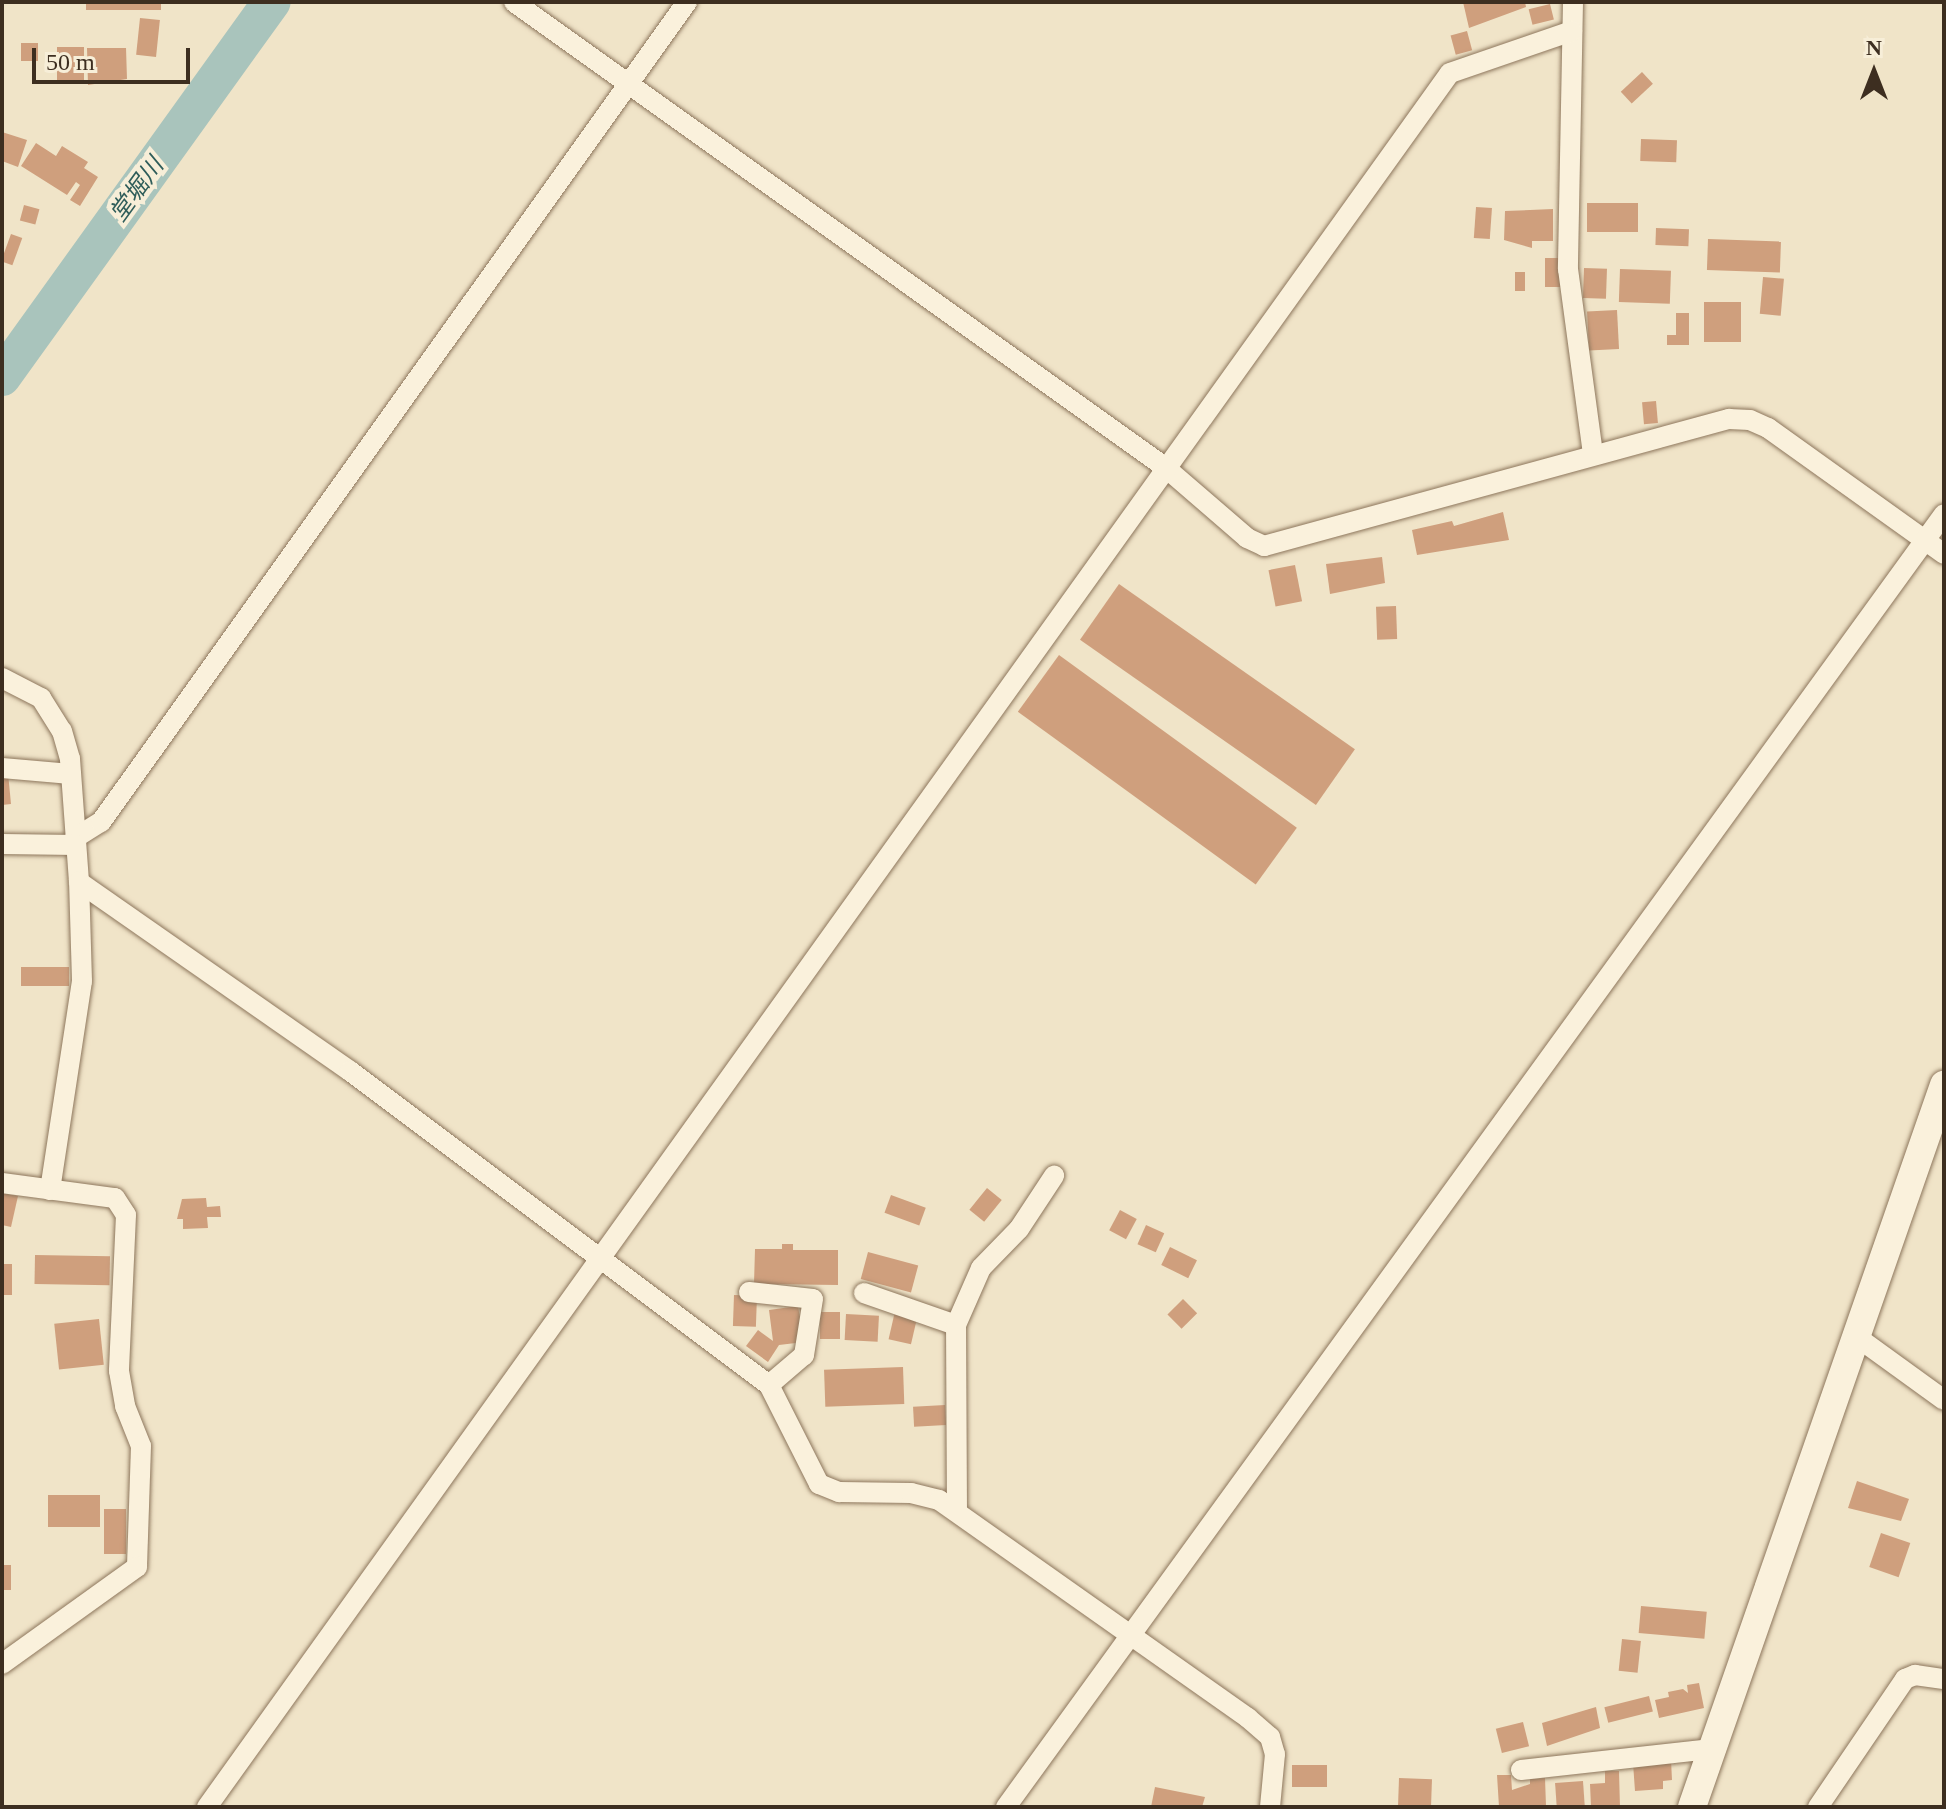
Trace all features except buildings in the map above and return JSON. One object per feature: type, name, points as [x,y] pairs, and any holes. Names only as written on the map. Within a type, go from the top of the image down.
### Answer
[{"type":"street","points":[[514,2],[1166,468],[1247,538],[1277,546],[1593,453],[1729,419],[1750,420],[1944,554]]},
{"type":"street","points":[[2,844],[76,842],[101,822],[687,2]]},
{"type":"street","points":[[1573,2],[1568,269],[1593,453]]},
{"type":"street","points":[[207,1807],[599,1256],[1450,73],[1459,66],[1572,31]]},
{"type":"street","points":[[1006,1807],[1132,1638],[1944,514]]},
{"type":"street","points":[[2,678],[41,698],[53,714],[71,774],[79,882],[81,992],[50,1190]]},
{"type":"street","points":[[2,768],[71,774]]},
{"type":"street","points":[[79,882],[599,1256],[769,1385],[819,1484],[857,1494],[927,1496],[957,1512],[1270,1737],[1276,1769],[1270,1807]]},
{"type":"street","points":[[1692,1807],[1944,1085]]},
{"type":"street","points":[[957,1512],[956,1325],[981,1268],[1019,1229],[1054,1176]]},
{"type":"street","points":[[2,1183],[115,1198],[126,1215],[119,1371],[125,1406],[141,1446],[141,1552],[127,1577],[2,1664]]},
{"type":"street","points":[[749,1292],[813,1299],[804,1355],[769,1385]]},
{"type":"street","points":[[864,1293],[956,1325]]},
{"type":"street","points":[[1857,1337],[1944,1400]]},
{"type":"street","points":[[1818,1807],[1905,1679],[1915,1675],[1944,1679]]},
{"type":"street","points":[[1521,1770],[1712,1749]]},
{"type":"waterway","name":"堂堀川","points":[[2,377],[271,2]]}]
